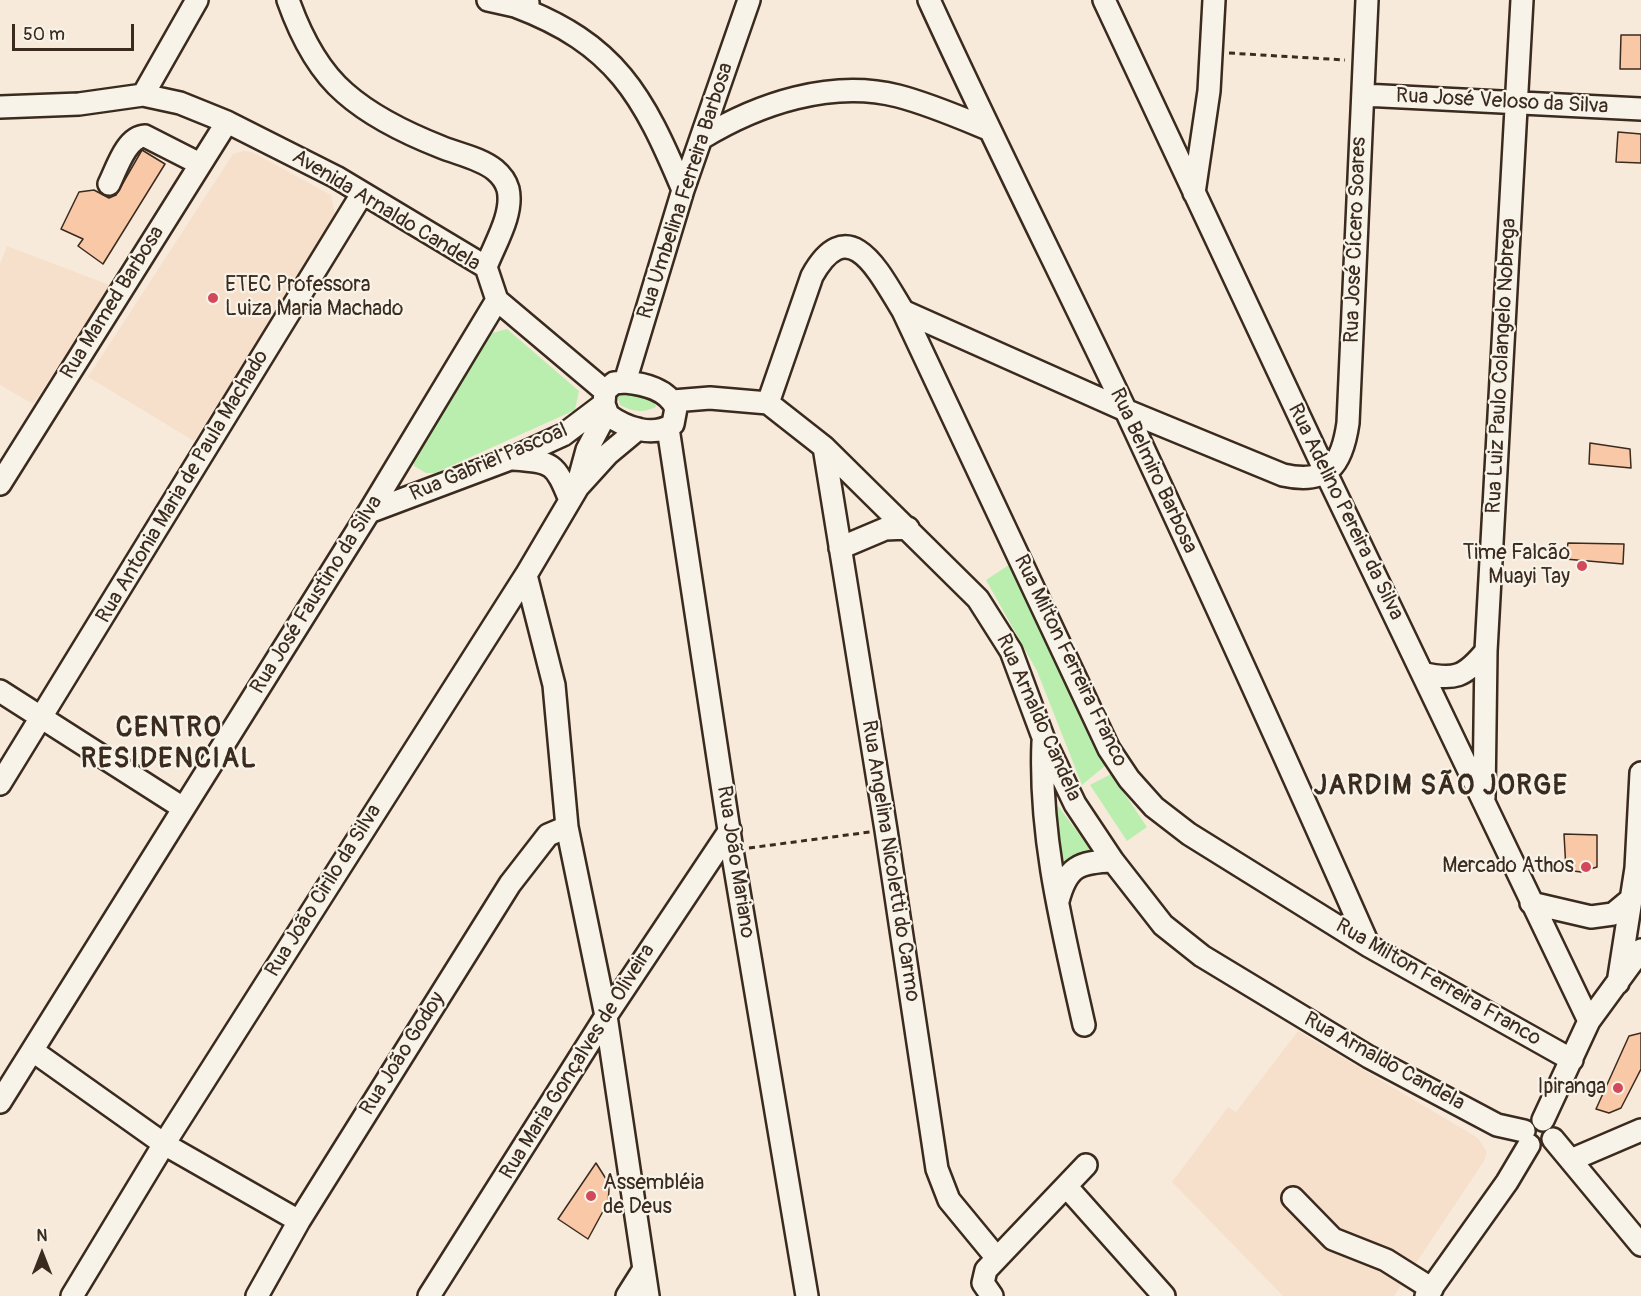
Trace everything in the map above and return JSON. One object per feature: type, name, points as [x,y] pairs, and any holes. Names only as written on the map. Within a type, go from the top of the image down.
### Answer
[{"type":"street","points":[[0,107],[79,104],[143,95],[197,0]]},
{"type":"street","points":[[288,0],[309,49],[325,72],[345,93],[374,113],[438,146],[481,162],[503,179],[508,188],[509,203],[486,267]]},
{"type":"street","points":[[488,0],[543,16],[600,52],[635,93],[662,139],[683,190]]},
{"type":"street","points":[[515,6],[538,0]]},
{"type":"street","name":"Rua Umbelina Ferreira Barbosa","points":[[625,382],[683,190],[749,0]]},
{"type":"street","name":"Rua Belmiro Barbosa","points":[[929,0],[988,129],[1125,410],[1267,716],[1369,946]]},
{"type":"street","name":"Rua Adelino Pereira da Silva","points":[[1104,0],[1326,473],[1589,1022]]},
{"type":"street","points":[[1194,193],[1212,52],[1214,0]]},
{"type":"street","name":"Rua José Cícero Soares","points":[[1326,473],[1340,458],[1348,423],[1367,0]]},
{"type":"street","name":"Rua Luiz Paulo Colangelo Nobrega","points":[[1484,805],[1486,651],[1522,0]]},
{"type":"street","points":[[702,138],[732,120],[770,105],[804,96],[850,92],[896,95],[939,108],[988,129]]},
{"type":"street","name":"Rua José Veloso da Silva","points":[[1363,94],[1641,109]]},
{"type":"street","name":"Avenida Arnaldo Candela","points":[[143,95],[180,103],[227,122],[336,177],[486,267],[497,300]]},
{"type":"street","name":"Rua Mamed Barbosa","points":[[0,484],[227,122]]},
{"type":"street","points":[[109,184],[130,144],[138,136],[145,136],[200,164]]},
{"type":"street","name":"Rua Antonia Maria de Paula Machado","points":[[0,784],[362,194]]},
{"type":"street","name":"Rua Milton Ferreira Franco","points":[[768,403],[812,276],[820,261],[828,254],[840,249],[852,248],[864,253],[874,263],[903,312],[1109,749],[1154,807],[1189,834],[1369,946],[1572,1060]]},
{"type":"street","points":[[497,300],[605,402],[615,420],[650,431],[668,428],[673,424],[676,415],[673,401],[656,388],[625,382],[614,383],[605,402]]},
{"type":"street","name":"Rua José Faustino da Silva","points":[[0,1102],[369,512],[497,300]]},
{"type":"street","points":[[903,312],[1125,410],[1283,475],[1298,478],[1326,473]]},
{"type":"street","points":[[673,401],[710,398],[768,403]]},
{"type":"street","name":"Rua Gabriel Pascoal","points":[[369,512],[510,459],[563,435],[605,402]]},
{"type":"street","name":"Rua João Cirilo da Silva","points":[[574,494],[605,402]]},
{"type":"street","name":"Rua Arnaldo Candela","points":[[768,403],[824,447],[978,599],[1011,651],[1043,737],[1075,804],[1113,861],[1163,925],[1202,956],[1369,1057],[1526,1138]]},
{"type":"street","name":"Rua João Mariano","points":[[668,428],[731,840],[807,1296]]},
{"type":"street","name":"Rua João Cirilo da Silva","points":[[72,1296],[164,1144],[526,575],[574,494],[608,454],[638,429]]},
{"type":"street","name":"Rua Angelina Nicoletti do Carmo","points":[[824,447],[886,830],[937,1169],[949,1200],[996,1257]]},
{"type":"street","points":[[510,459],[543,462],[558,471],[574,494]]},
{"type":"street","points":[[840,548],[885,529],[908,528]]},
{"type":"street","points":[[526,575],[554,685],[567,827],[606,1016],[648,1296]]},
{"type":"street","points":[[1422,673],[1441,678],[1456,677],[1473,668],[1486,651]]},
{"type":"street","points":[[0,691],[40,719],[183,807]]},
{"type":"street","points":[[1043,737],[1041,781],[1044,827],[1057,905],[1084,1025]]},
{"type":"street","points":[[1618,983],[1636,868],[1641,775]]},
{"type":"street","name":"Rua João Godoy","points":[[257,1296],[299,1221],[510,884],[548,835],[567,827]]},
{"type":"street","name":"Rua Maria Gonçalves de Oliveira","points":[[429,1296],[606,1016],[731,840]]},
{"type":"street","points":[[1057,905],[1063,881],[1071,872],[1082,864],[1113,861]]},
{"type":"street","points":[[1531,903],[1591,917],[1613,914],[1631,899]]},
{"type":"street","points":[[1548,1130],[1572,1060],[1589,1022],[1641,950]]},
{"type":"street","points":[[33,1051],[164,1144],[299,1221]]},
{"type":"street","points":[[1293,1198],[1333,1239],[1386,1260],[1429,1292],[1507,1182],[1526,1138],[1529,1123],[1548,1130],[1641,1245]]},
{"type":"street","points":[[1570,1160],[1641,1130]]},
{"type":"street","points":[[990,1294],[982,1277],[996,1257],[1086,1165]]},
{"type":"street","points":[[1066,1186],[1164,1296]]},
{"type":"street","points":[[627,1296],[644,1269]]},
{"type":"path","points":[[1212,52],[1364,61]]},
{"type":"path","points":[[731,840],[886,830]]},
{"type":"shaded area","name":"ETEC Professora Luiza Maria Machado","points":[[243,151],[252,152],[331,195],[336,218],[194,441],[88,377],[233,154]]},
{"type":"shaded area","points":[[7,246],[112,286],[33,404],[0,385],[0,264]]},
{"type":"shaded area","points":[[1298,1031],[1478,1138],[1487,1152],[1484,1161],[1394,1296],[1283,1296],[1172,1182],[1228,1107],[1236,1112]]},
{"type":"green space","points":[[507,329],[579,391],[575,410],[435,473],[426,473],[414,466],[413,457],[418,444],[486,339],[492,333]]},
{"type":"green space","points":[[637,389],[654,400],[656,407],[638,411],[620,405],[616,392]]},
{"type":"green space","points":[[1012,563],[1106,765],[1082,785],[1037,671],[986,580]]},
{"type":"green space","points":[[1111,774],[1147,827],[1127,841],[1090,785]]},
{"type":"green space","points":[[1058,806],[1091,850],[1063,864],[1054,810]]},
{"type":"building","points":[[1621,35],[1641,35],[1641,69],[1620,69]]},
{"type":"building","points":[[1618,132],[1641,134],[1641,163],[1616,162]]},
{"type":"building","points":[[142,150],[165,164],[103,264],[78,246],[83,239],[61,229],[79,192],[94,190],[109,198],[116,195]]},
{"type":"building","points":[[1590,443],[1630,449],[1631,468],[1589,464]]},
{"type":"building","points":[[1568,543],[1624,544],[1623,564],[1565,559]]},
{"type":"building","points":[[1564,834],[1597,835],[1597,867],[1581,872],[1566,870]]},
{"type":"building","name":"Ipiranga","points":[[1641,1033],[1641,1069],[1621,1108],[1609,1113],[1596,1109],[1629,1036]]},
{"type":"building","name":"Assembléia de Deus","points":[[596,1163],[608,1182],[608,1202],[588,1239],[558,1219]]},
{"type":"place","name":"ETEC Professora Luiza Maria Machado","points":[[213,298]]},
{"type":"place","name":"Time Falcão Muayi Tay","points":[[1582,566]]},
{"type":"place","name":"Mercado Athos","points":[[1586,867]]},
{"type":"place","name":"Ipiranga","points":[[1618,1088]]},
{"type":"place","name":"Assembléia de Deus","points":[[591,1196]]},
{"type":"district","name":"CENTRO RESIDENCIAL","points":[[169,744]]},
{"type":"district","name":"JARDIM SÃO JORGE","points":[[1441,787]]}]
